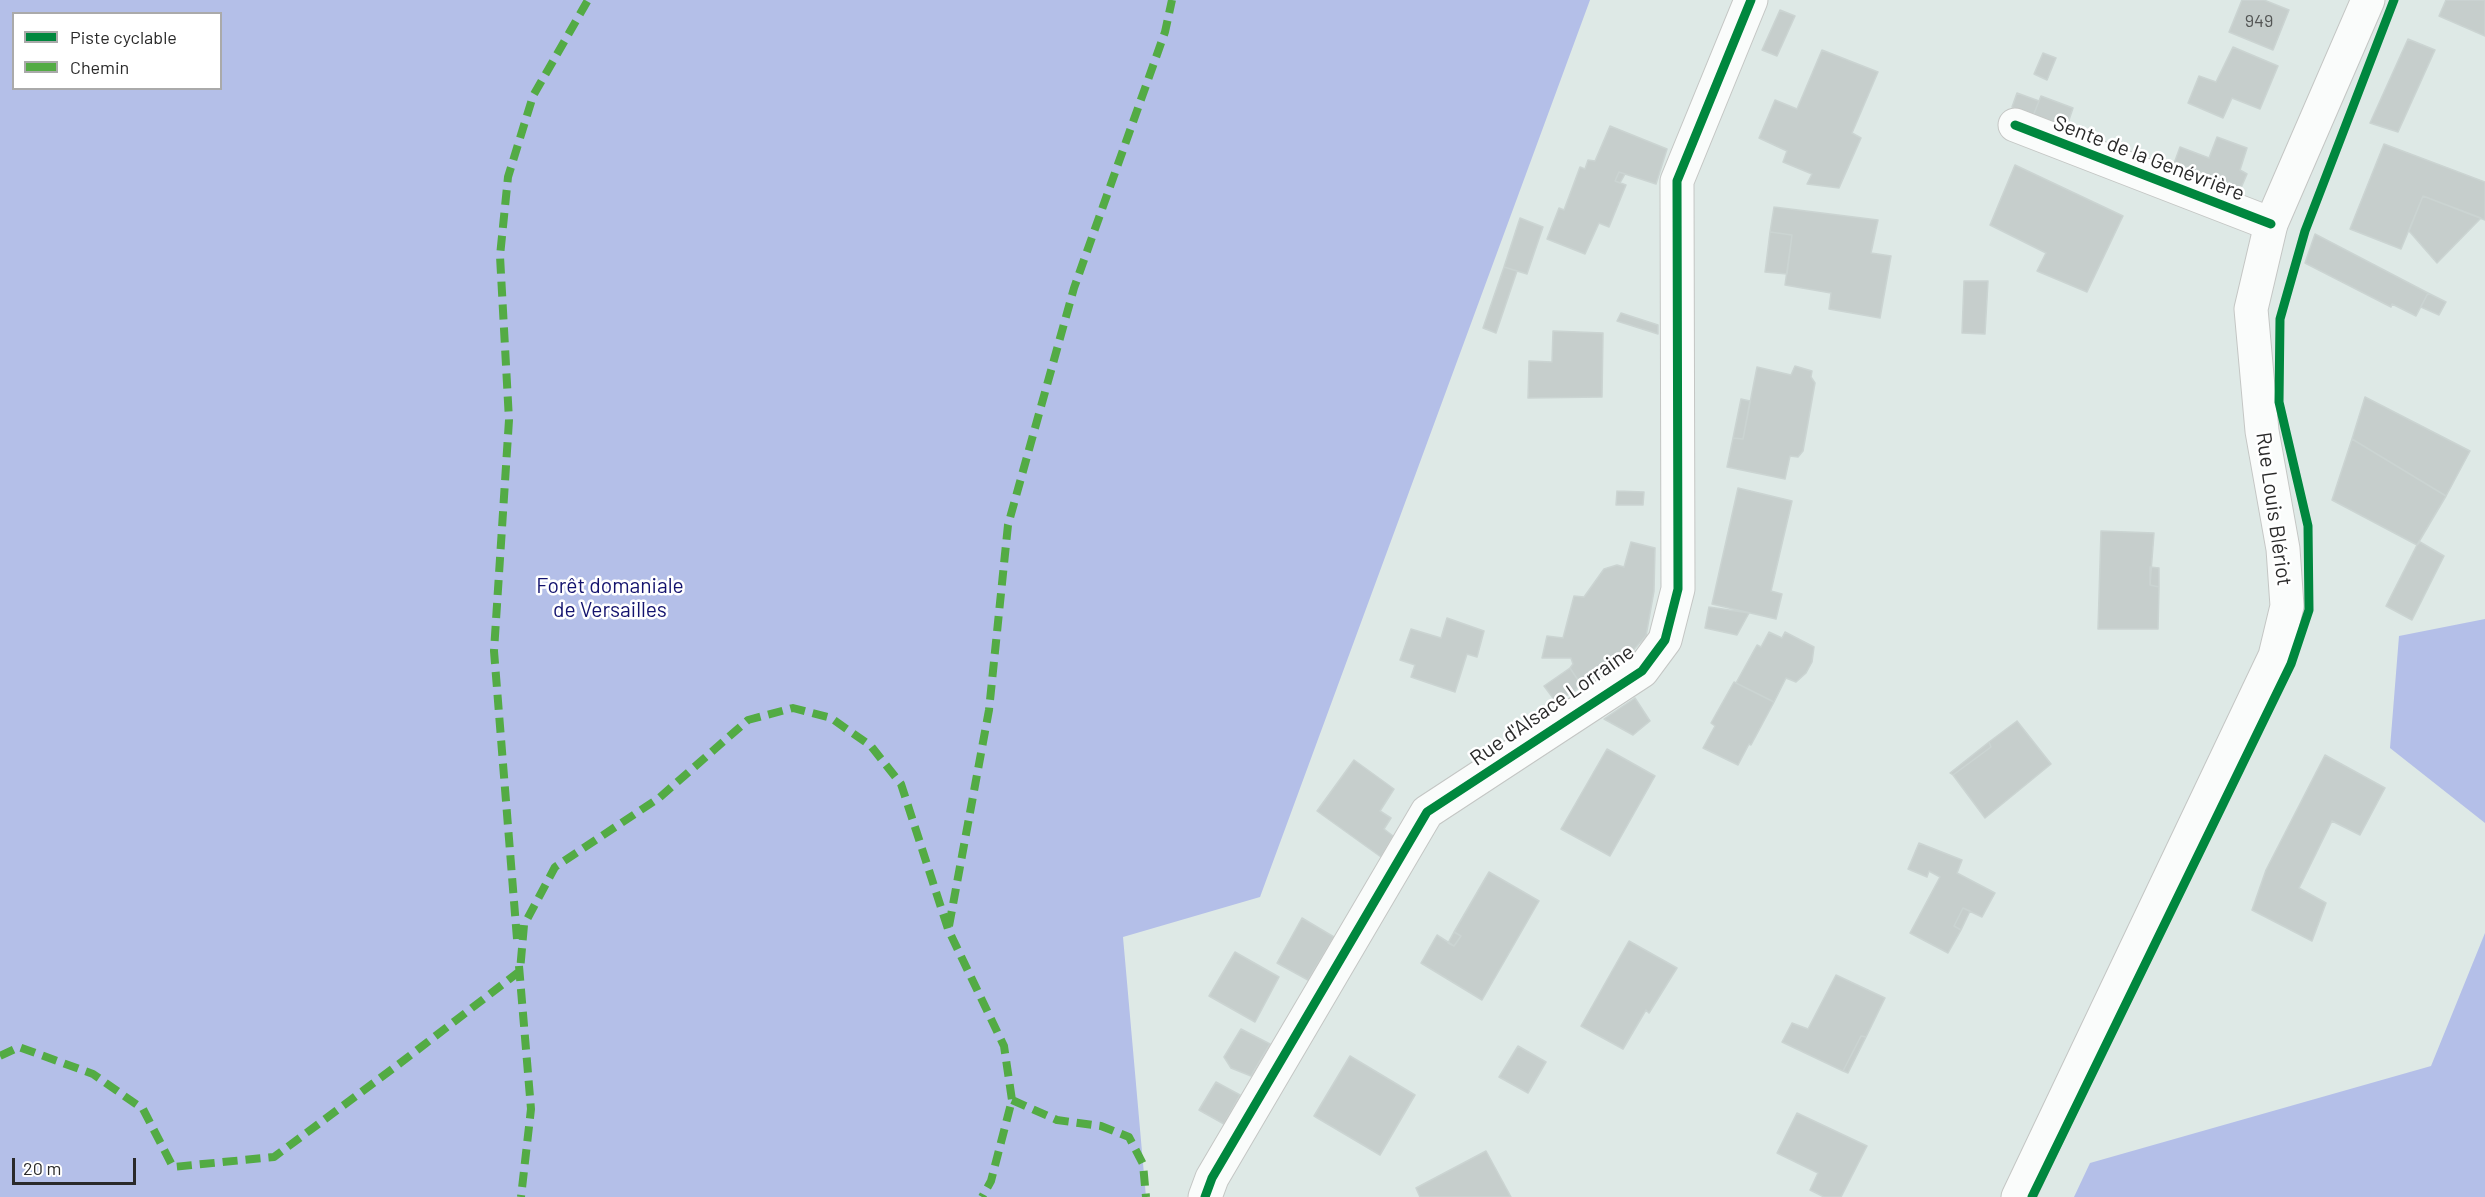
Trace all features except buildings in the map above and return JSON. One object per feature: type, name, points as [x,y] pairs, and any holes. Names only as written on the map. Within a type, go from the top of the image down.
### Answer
[{"type":"street","name":"Rue d'Alsace Lorraine","points":[[1205,1197],[1212,1178],[1427,812],[1641,671],[1665,640],[1678,589],[1677,180],[1751,0]]},
{"type":"street","name":"Rue Louis Blériot","points":[[2018,1197],[2275,656],[2287,606],[2283,549],[2262,431],[2251,309],[2271,224],[2368,0]]},
{"type":"street","name":"Sente de la Genévrière","points":[[2015,125],[2271,224]]},
{"type":"green space","name":"Forêt domaniale de Versailles","points":[[0,0],[1590,0],[1260,897],[1123,937],[1146,1197],[0,1197]]},
{"type":"green space","points":[[2485,619],[2485,823],[2390,748],[2399,636]]},
{"type":"green space","points":[[2485,933],[2485,1197],[2074,1197],[2090,1163],[2431,1066]]},
{"type":"marked path","points":[[517,939],[494,651],[509,420],[500,256],[508,177],[533,96],[588,0]]},
{"type":"marked path","points":[[949,926],[989,710],[1008,525],[1074,288],[1165,32],[1172,0]]},
{"type":"marked path","points":[[0,1056],[19,1047],[93,1074],[143,1109],[173,1167],[274,1157],[520,971],[524,925],[555,867],[659,798],[748,720],[793,708],[831,718],[871,746],[901,784],[948,929],[1004,1046],[1012,1100],[991,1181],[982,1197]]},
{"type":"marked path","points":[[519,966],[531,1109],[521,1197]]},
{"type":"marked path","points":[[1012,1100],[1057,1120],[1101,1126],[1129,1137],[1143,1164],[1146,1197]]},
{"type":"cycle path","points":[[1205,1197],[1212,1178],[1427,812],[1642,671],[1665,640],[1678,589],[1677,181],[1751,0]]},
{"type":"cycle path","points":[[2032,1197],[2291,664],[2309,610],[2308,526],[2279,402],[2280,319],[2305,231],[2394,0]]},
{"type":"cycle path","points":[[2015,125],[2271,224]]}]
